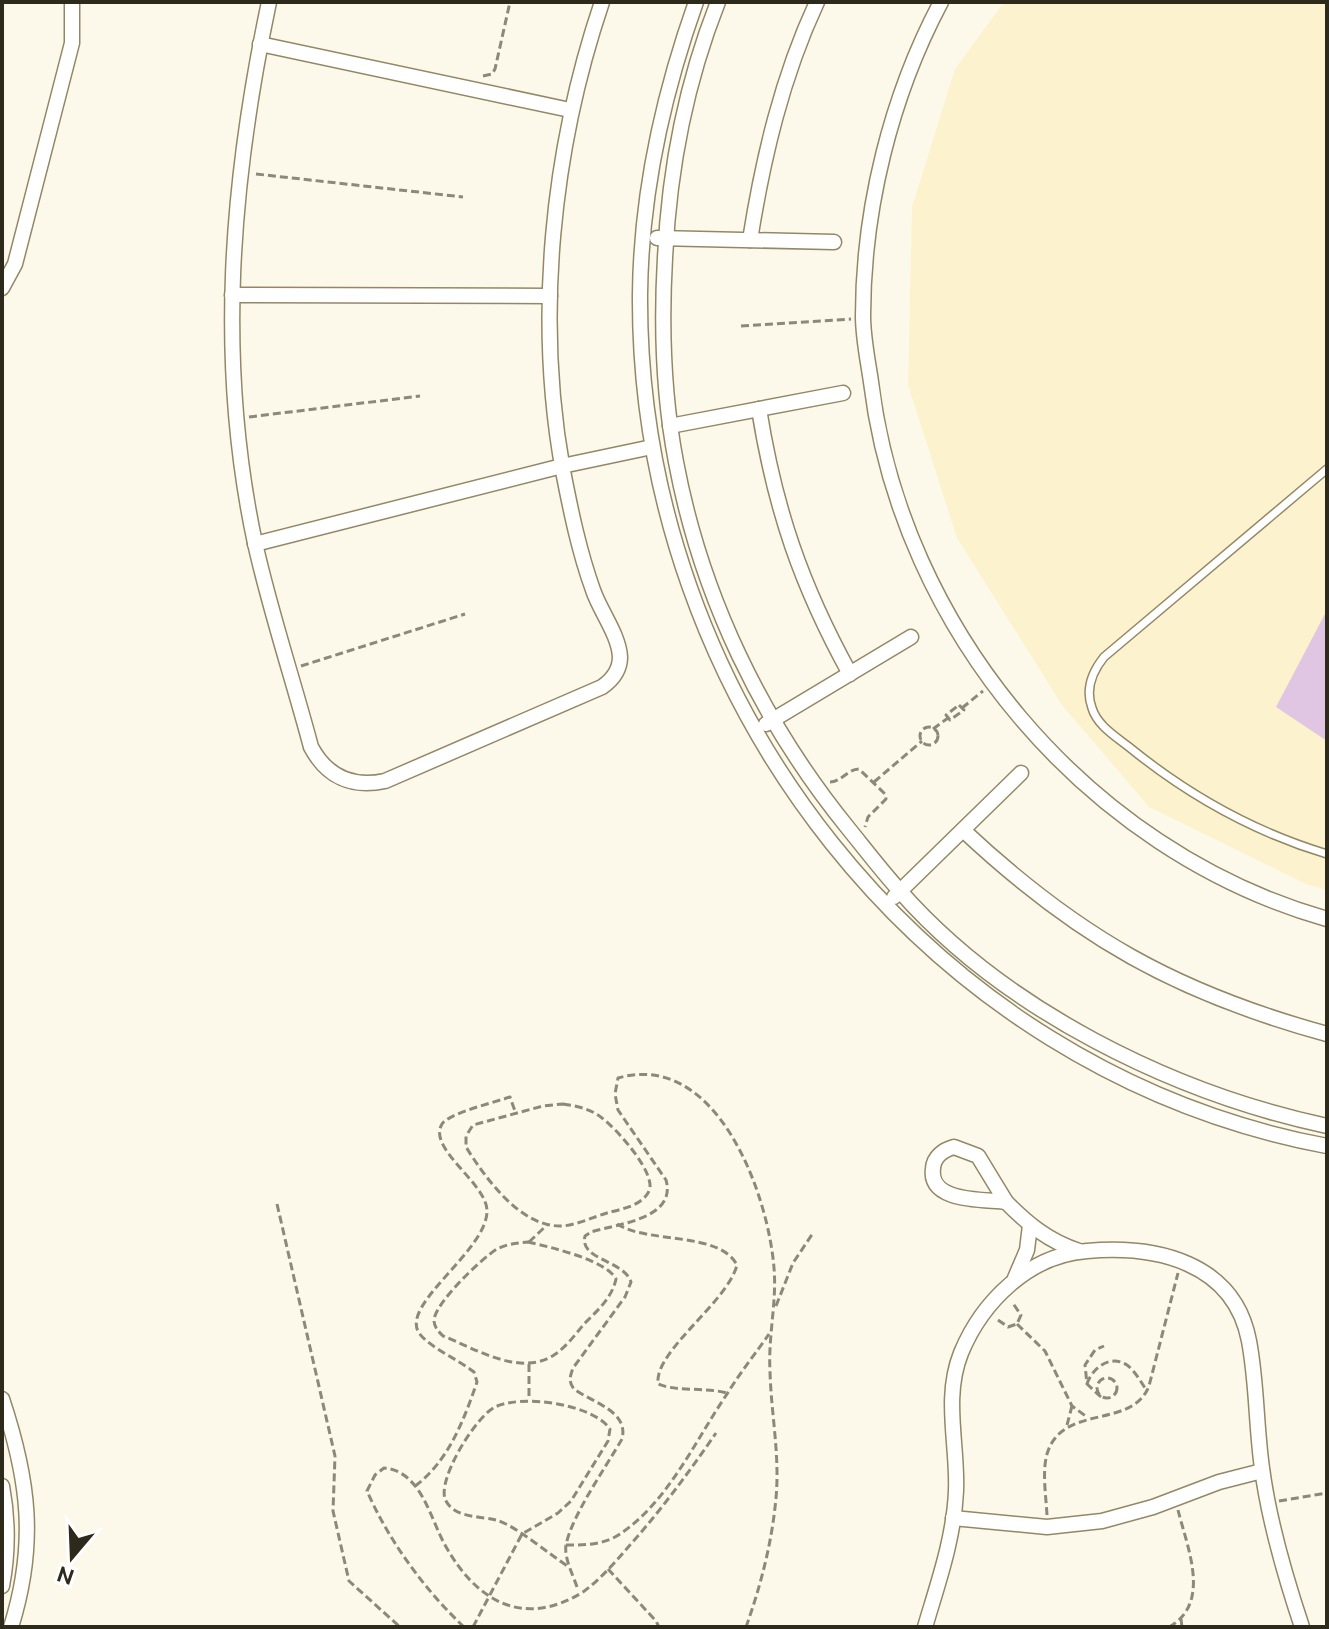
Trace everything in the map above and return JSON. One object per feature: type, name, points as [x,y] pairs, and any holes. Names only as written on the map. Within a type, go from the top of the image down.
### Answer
[{"type":"street","points":[[2,288],[15,264],[68,57],[73,30],[72,2]]},
{"type":"street","points":[[269,2],[239,172],[232,295],[237,418],[255,544],[311,747],[317,758],[336,776],[359,784],[385,781],[602,687],[611,681],[620,663],[620,652],[585,568],[562,466],[553,380],[550,296],[557,195],[570,110],[602,2]]},
{"type":"street","points":[[696,2],[665,101],[649,192],[640,291],[641,343],[652,447],[672,536],[691,594],[726,678],[783,778],[814,822],[885,905],[953,968],[1026,1023],[1105,1069],[1175,1101],[1233,1122],[1327,1146]]},
{"type":"street","points":[[718,2],[686,105],[666,238],[663,332],[670,426],[683,497],[703,567],[729,635],[773,720],[833,809],[900,892],[965,953],[1001,980],[1062,1022],[1154,1070],[1238,1103],[1327,1126]]},
{"type":"street","points":[[750,240],[773,124],[791,67],[817,2]]},
{"type":"street","points":[[941,2],[923,37],[891,124],[877,184],[863,318],[875,417],[895,492],[922,564],[958,633],[992,684],[1053,756],[1111,807],[1182,855],[1251,891],[1327,919]]},
{"type":"street","points":[[260,44],[570,110]]},
{"type":"street","points":[[644,238],[834,242]]},
{"type":"street","points":[[232,295],[550,296]]},
{"type":"street","points":[[670,426],[843,393]]},
{"type":"street","points":[[759,409],[768,464],[786,533],[823,624],[850,674]]},
{"type":"street","points":[[255,544],[562,466],[652,447]]},
{"type":"street","points":[[756,731],[911,637]]},
{"type":"street","points":[[885,905],[1021,773]]},
{"type":"street","points":[[963,830],[1007,872],[1055,910],[1159,973],[1214,998],[1272,1019],[1327,1034]]},
{"type":"street","points":[[1006,1202],[943,1192],[933,1177],[939,1154],[954,1147],[970,1151],[984,1162],[1006,1202],[1030,1225],[1058,1244],[1079,1251],[1136,1250],[1182,1260],[1201,1269],[1232,1300],[1243,1320],[1249,1341],[1262,1471],[1278,1549],[1302,1627]]},
{"type":"street","points":[[1007,1287],[1027,1250],[1030,1225]]},
{"type":"street","points":[[925,1627],[953,1518],[956,1491],[951,1410],[953,1383],[960,1357],[986,1309],[1007,1287],[1032,1269],[1079,1251]]},
{"type":"street","points":[[2,1399],[18,1448],[27,1496],[27,1533],[11,1627]]},
{"type":"street","points":[[953,1518],[1047,1527],[1102,1521],[1262,1471]]},
{"type":"street","points":[[2,1486],[6,1527],[2,1586]]},
{"type":"street","points":[[2,1595],[18,1597]]},
{"type":"lane","points":[[1327,469],[1104,657],[1095,668],[1089,695],[1098,721],[1153,767],[1201,799],[1253,826],[1327,854]]},
{"type":"path","points":[[478,91],[483,76],[492,74],[495,69],[510,2]]},
{"type":"path","points":[[239,172],[463,197]]},
{"type":"path","points":[[741,326],[863,318]]},
{"type":"path","points":[[237,418],[420,396]]},
{"type":"path","points":[[290,669],[465,614]]},
{"type":"path","points":[[933,729],[959,705],[962,708],[992,684]]},
{"type":"path","points":[[929,725],[939,735],[928,746],[922,741],[918,735],[929,725]]},
{"type":"path","points":[[874,782],[922,741]]},
{"type":"path","points":[[824,777],[833,782],[859,769],[874,782],[886,799],[865,820],[867,831]]},
{"type":"path","points":[[577,1587],[566,1545],[576,1518],[622,1439],[624,1430],[618,1415],[574,1389],[570,1377],[573,1368],[630,1289],[629,1275],[591,1252],[583,1243],[585,1236],[591,1232],[654,1213],[662,1207],[669,1189],[666,1180],[618,1110],[615,1094],[618,1078],[653,1073],[672,1078],[689,1088],[734,1141],[755,1182],[772,1247],[775,1291],[769,1370],[777,1436],[776,1496],[767,1556],[746,1627]]},
{"type":"path","points":[[415,1486],[438,1466],[447,1451],[477,1382],[474,1372],[426,1339],[418,1332],[416,1323],[423,1303],[477,1242],[488,1208],[483,1196],[444,1147],[439,1136],[440,1127],[445,1119],[510,1097],[516,1114]]},
{"type":"path","points":[[563,1104],[583,1107],[603,1118],[623,1139],[650,1176],[651,1188],[636,1204],[564,1227],[547,1225],[518,1212],[466,1147],[466,1136],[473,1125],[516,1114],[563,1104]]},
{"type":"path","points":[[277,1204],[334,1447],[333,1511],[349,1581],[400,1627]]},
{"type":"path","points":[[617,1224],[640,1235],[714,1247],[732,1256],[737,1265],[729,1286],[665,1360],[657,1375],[658,1384],[665,1387],[703,1388],[727,1393]]},
{"type":"path","points":[[528,1242],[547,1225]]},
{"type":"path","points":[[774,1313],[789,1271],[813,1233]]},
{"type":"path","points":[[616,1279],[602,1266],[528,1242],[511,1243],[488,1255],[437,1309],[434,1320],[436,1329],[443,1336],[510,1362],[529,1364],[546,1360],[567,1345],[609,1297],[623,1270]]},
{"type":"path","points":[[1047,1527],[1046,1459],[1051,1444],[1067,1427],[1133,1406],[1147,1392],[1182,1260]]},
{"type":"path","points":[[986,1309],[1008,1327],[1017,1324],[1020,1310],[1007,1287]]},
{"type":"path","points":[[1017,1324],[1045,1351],[1072,1406],[1090,1418]]},
{"type":"path","points":[[566,1545],[593,1545],[618,1536],[646,1512],[680,1468],[771,1331]]},
{"type":"path","points":[[1101,1397],[1097,1387],[1104,1378],[1110,1379],[1117,1387],[1112,1397],[1101,1397],[1087,1384],[1085,1365],[1095,1350],[1104,1346]]},
{"type":"path","points":[[1087,1384],[1096,1368],[1117,1361],[1131,1369],[1147,1392]]},
{"type":"path","points":[[529,1364],[529,1400]]},
{"type":"path","points":[[473,1627],[522,1534],[558,1513],[571,1501],[608,1441],[610,1429],[604,1420],[589,1413],[529,1400],[493,1408],[482,1417],[465,1441],[445,1481],[443,1491],[446,1501],[453,1510],[499,1521],[522,1534],[571,1568]]},
{"type":"path","points":[[1067,1427],[1072,1406]]},
{"type":"path","points":[[464,1627],[433,1594],[399,1549],[367,1491],[375,1475],[384,1468],[395,1468],[415,1486],[454,1560],[475,1588],[487,1598],[518,1610],[551,1608],[583,1592],[608,1569],[655,1517],[716,1433]]},
{"type":"path","points":[[1269,1503],[1327,1493]]},
{"type":"path","points":[[1169,1627],[1181,1619],[1191,1602],[1194,1583],[1176,1498]]},
{"type":"path","points":[[608,1569],[659,1627]]},
{"type":"path","points":[[1181,1619],[1182,1627]]},
{"type":"shaded area","points":[[1004,2],[1327,2],[1327,890],[1306,884],[1149,807],[1062,705],[957,538],[908,385],[912,207],[955,69]]},
{"type":"building","points":[[1327,610],[1327,741],[1276,707]]}]
